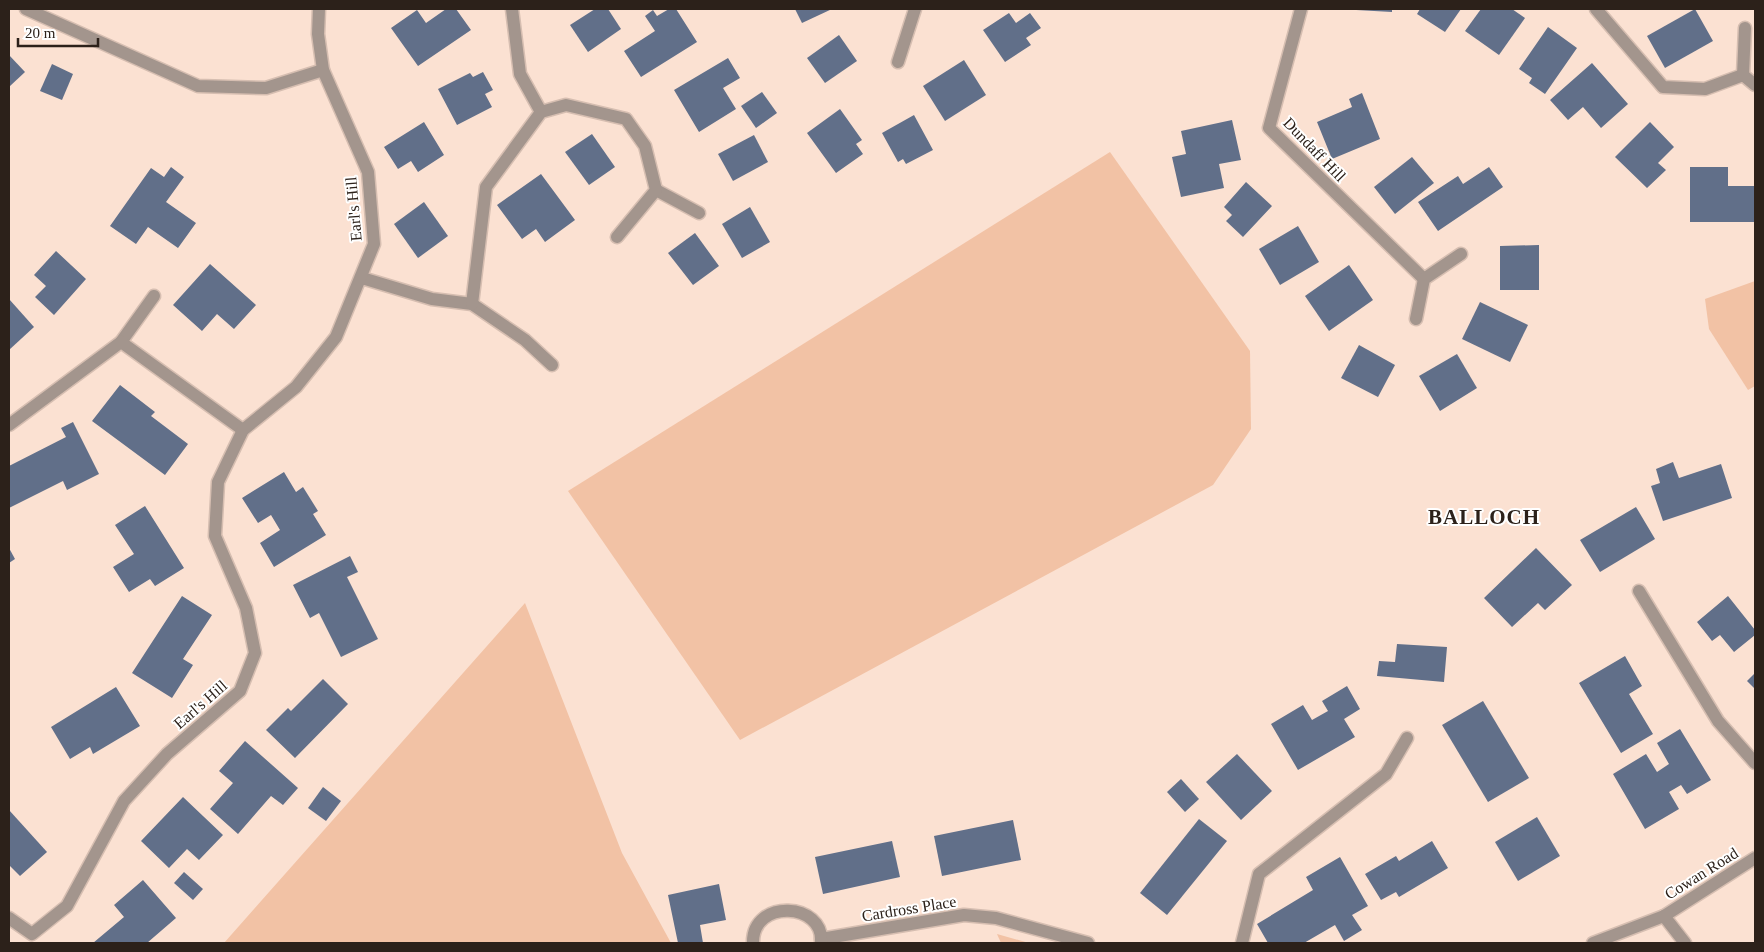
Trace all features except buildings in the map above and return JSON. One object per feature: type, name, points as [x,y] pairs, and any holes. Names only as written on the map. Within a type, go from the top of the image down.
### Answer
[{"type":"street","points":[[26,9],[198,86],[266,88],[323,70]]},
{"type":"street","name":"Earl's Hill","points":[[9,918],[30,939],[67,906],[124,801],[167,754],[240,691],[256,653],[246,608],[215,536],[218,482],[243,430],[296,387],[336,337],[362,278],[374,244],[368,172],[323,70],[318,34],[319,9]]},
{"type":"street","points":[[512,9],[520,74],[540,112]]},
{"type":"street","points":[[898,62],[915,9]]},
{"type":"street","name":"Dundaff Hill","points":[[1301,9],[1269,128],[1424,279]]},
{"type":"street","points":[[1596,9],[1663,87],[1705,89],[1743,75]]},
{"type":"street","points":[[1743,75],[1745,28]]},
{"type":"street","points":[[1743,75],[1755,85]]},
{"type":"street","points":[[472,304],[486,187],[540,112],[566,105],[626,119],[645,146],[656,190],[699,214]]},
{"type":"street","points":[[617,237],[656,190]]},
{"type":"street","points":[[1416,319],[1424,279],[1461,254]]},
{"type":"street","points":[[362,278],[432,299],[472,304],[525,340],[552,365]]},
{"type":"street","points":[[9,425],[120,342],[154,296]]},
{"type":"street","points":[[120,342],[243,430]]},
{"type":"street","points":[[1640,592],[1718,721],[1755,762]]},
{"type":"street","points":[[1242,943],[1259,874],[1386,774],[1407,738]]},
{"type":"street","name":"Cowan Road","points":[[1593,943],[1664,916],[1755,858]]},
{"type":"street","points":[[753,943],[758,925],[771,914],[787,909],[803,913],[815,924],[821,941]]},
{"type":"street","name":"Cardross Place","points":[[821,941],[964,915],[996,918],[1088,943]]},
{"type":"street","name":"Cowan Road","points":[[1664,916],[1685,943]]},
{"type":"shaded area","points":[[1110,152],[1250,351],[1251,429],[1213,485],[740,740],[568,491]]},
{"type":"shaded area","points":[[1755,281],[1755,386],[1748,390],[1709,329],[1705,299]]},
{"type":"shaded area","points":[[525,603],[622,853],[671,943],[224,943]]},
{"type":"shaded area","points":[[997,934],[1029,943],[1001,943]]},
{"type":"district","name":"BALLOCH","points":[[1484,517]]}]
